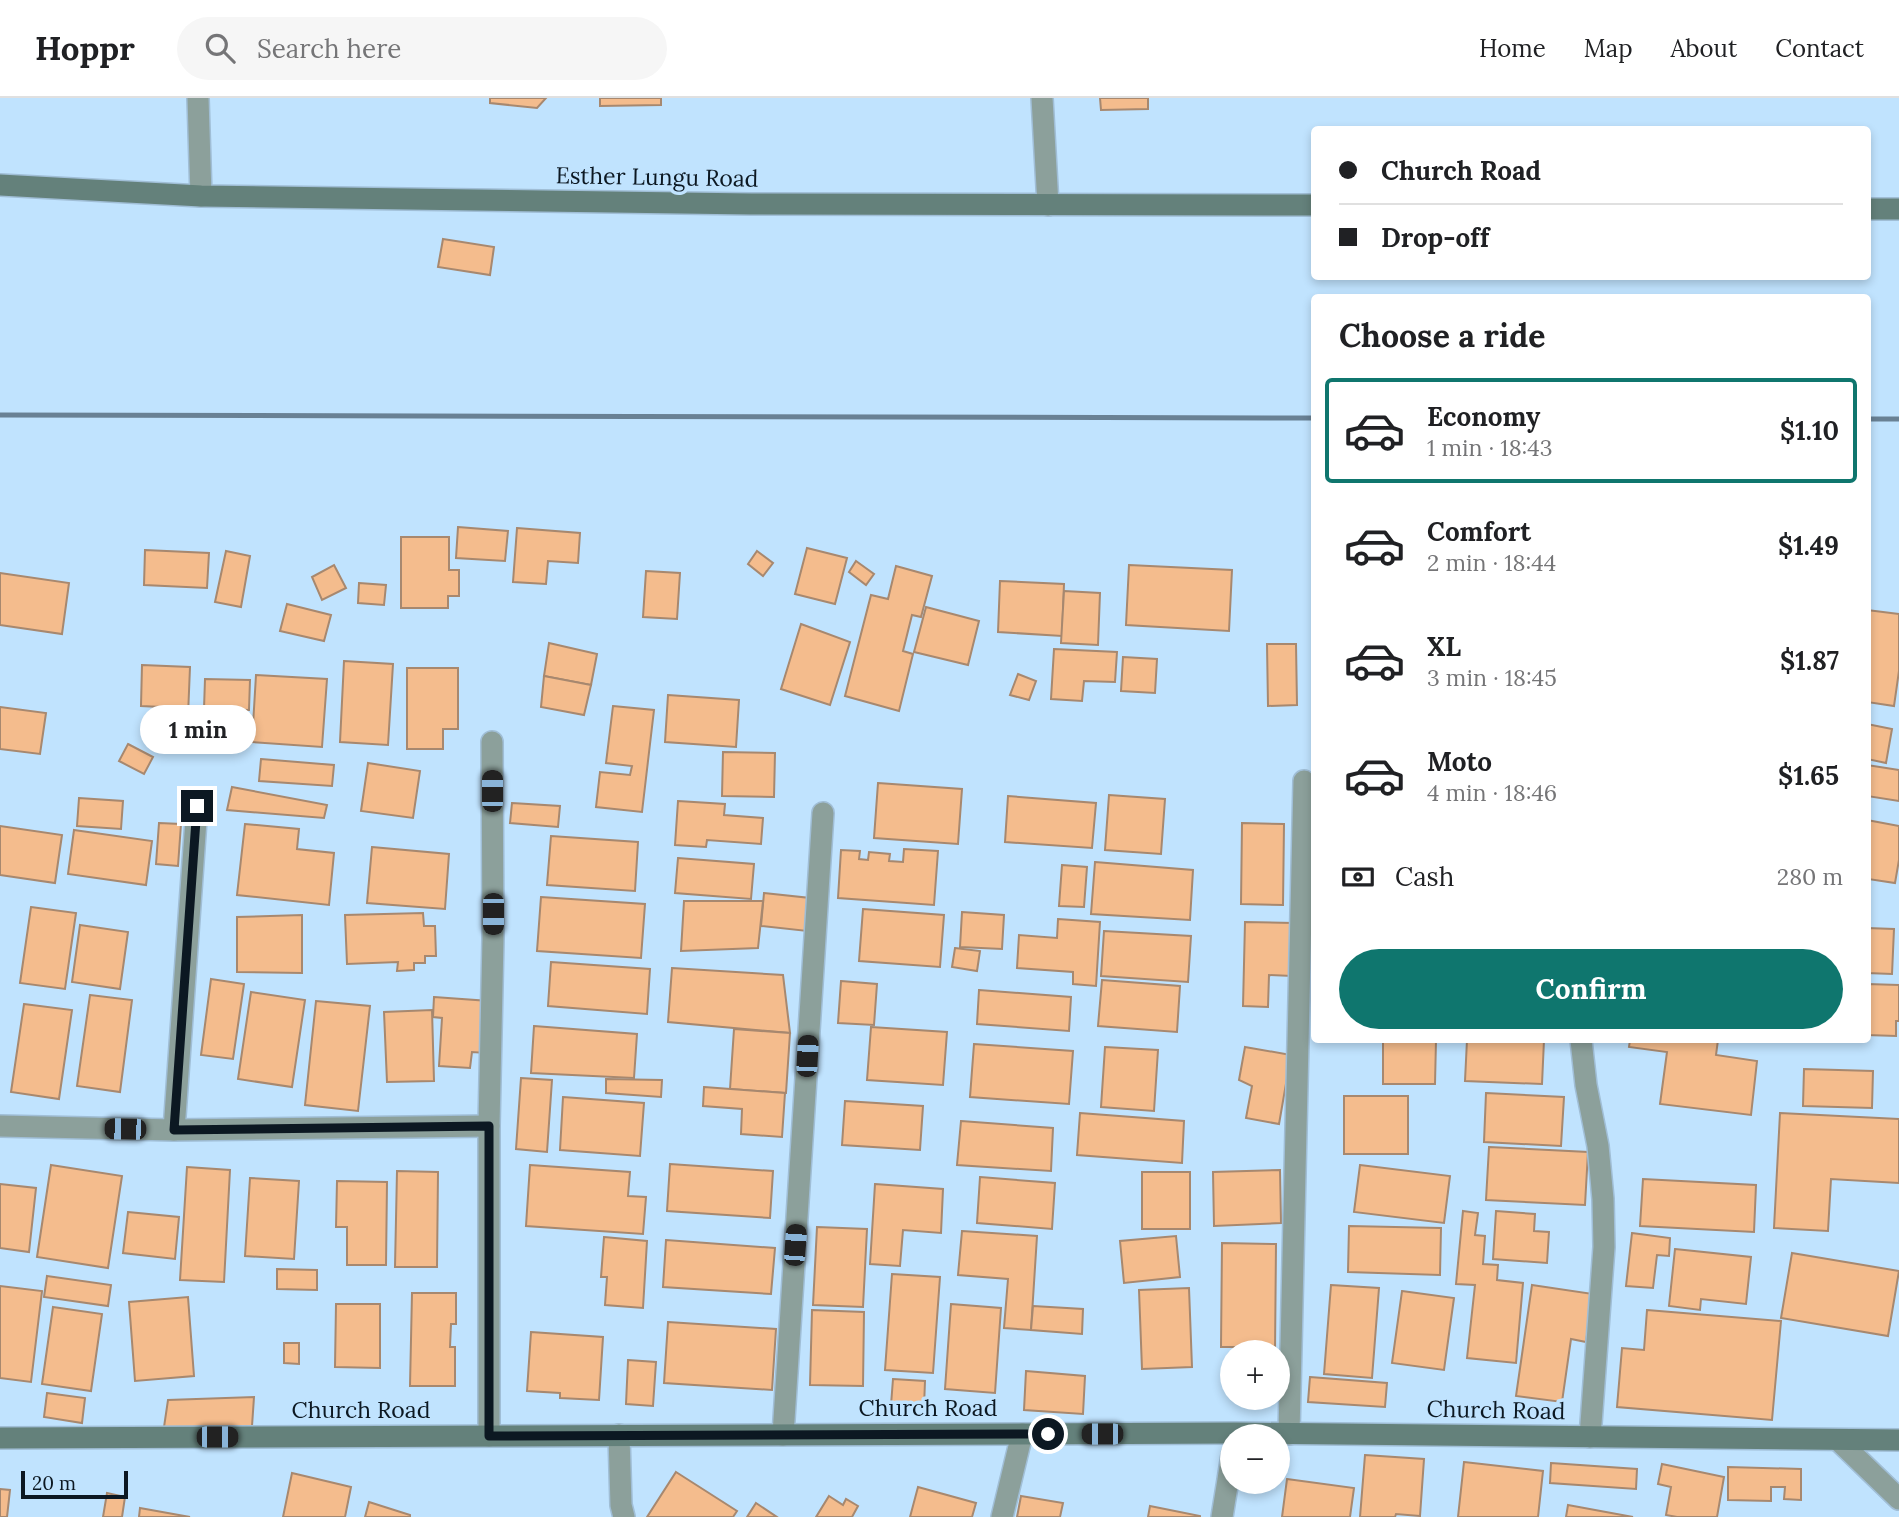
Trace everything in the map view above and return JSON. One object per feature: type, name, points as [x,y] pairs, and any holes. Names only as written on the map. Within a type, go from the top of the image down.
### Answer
[{"type":"street","points":[[198,98],[201,196]]},
{"type":"street","points":[[1042,98],[1048,205]]},
{"type":"street","name":"Esther Lungu Road","points":[[0,185],[201,196],[764,205],[1311,205]]},
{"type":"street","points":[[1871,209],[1899,209]]},
{"type":"street","points":[[489,1436],[492,742]]},
{"type":"street","points":[[1289,1424],[1304,781]]},
{"type":"street","points":[[174,1130],[197,806]]},
{"type":"street","points":[[783,1435],[823,813]]},
{"type":"street","points":[[1581,1043],[1586,1085],[1598,1146],[1603,1199],[1604,1247],[1590,1437]]},
{"type":"street","points":[[0,1126],[174,1130],[489,1126]]},
{"type":"street","points":[[1002,1517],[1022,1434]]},
{"type":"street","name":"Church Road","points":[[1290,1434],[1899,1440]]},
{"type":"street","points":[[619,1435],[621,1505],[624,1517]]},
{"type":"street","name":"Church Road","points":[[0,1438],[1220,1435]]},
{"type":"street","points":[[1838,1440],[1899,1499]]},
{"type":"street","points":[[1222,1517],[1226,1494]]},
{"type":"building","points":[[490,98],[546,98],[537,108],[490,103]]},
{"type":"building","points":[[600,98],[661,98],[661,105],[600,106]]},
{"type":"building","points":[[1100,98],[1148,98],[1148,109],[1101,110]]},
{"type":"building","points":[[443,239],[494,247],[490,275],[438,267]]},
{"type":"building","points":[[458,527],[508,531],[505,561],[456,558]]},
{"type":"building","points":[[517,528],[580,533],[578,563],[548,561],[546,584],[513,582]]},
{"type":"building","points":[[401,537],[449,537],[449,570],[459,570],[459,596],[448,596],[448,608],[401,608]]},
{"type":"building","points":[[807,548],[847,558],[835,604],[795,594]]},
{"type":"building","points":[[145,550],[209,553],[207,588],[144,585]]},
{"type":"building","points":[[226,551],[250,556],[241,607],[215,602]]},
{"type":"building","points":[[757,551],[773,563],[763,576],[748,564]]},
{"type":"building","points":[[856,561],[874,574],[866,585],[849,572]]},
{"type":"building","points":[[334,565],[346,588],[322,600],[312,577]]},
{"type":"building","points":[[1129,565],[1232,570],[1229,631],[1126,625]]},
{"type":"building","points":[[896,566],[932,576],[921,617],[912,615],[903,651],[913,654],[899,711],[845,696],[871,595],[888,599]]},
{"type":"building","points":[[646,571],[680,573],[677,619],[643,617]]},
{"type":"building","points":[[0,573],[69,583],[62,634],[0,625]]},
{"type":"building","points":[[1000,581],[1064,584],[1062,636],[998,632]]},
{"type":"building","points":[[359,583],[386,585],[384,605],[358,603]]},
{"type":"building","points":[[1064,591],[1100,593],[1098,645],[1061,643]]},
{"type":"building","points":[[287,604],[331,615],[324,641],[280,631]]},
{"type":"building","points":[[926,607],[979,621],[968,665],[914,652]]},
{"type":"building","points":[[1871,610],[1899,614],[1899,671],[1894,706],[1871,703]]},
{"type":"building","points":[[801,624],[850,642],[830,705],[781,689]]},
{"type":"building","points":[[549,643],[597,654],[591,685],[544,676]]},
{"type":"building","points":[[1267,644],[1296,644],[1297,705],[1268,706]]},
{"type":"building","points":[[1054,649],[1117,652],[1115,682],[1084,681],[1082,701],[1051,699]]},
{"type":"building","points":[[1123,657],[1157,659],[1155,693],[1121,691]]},
{"type":"building","points":[[344,661],[393,664],[388,745],[340,742]]},
{"type":"building","points":[[142,665],[190,667],[188,716],[161,715],[161,707],[141,706]]},
{"type":"building","points":[[407,668],[458,668],[458,729],[443,729],[443,749],[407,749]]},
{"type":"building","points":[[1018,674],[1036,681],[1029,700],[1010,695]]},
{"type":"building","points":[[256,675],[327,679],[322,747],[252,742]]},
{"type":"building","points":[[544,676],[591,685],[584,715],[541,707]]},
{"type":"building","points":[[205,679],[250,680],[249,710],[204,709]]},
{"type":"building","points":[[668,695],[739,700],[736,747],[665,742]]},
{"type":"building","points":[[613,706],[654,710],[642,812],[596,807],[600,772],[630,775],[632,766],[606,763]]},
{"type":"building","points":[[0,707],[46,713],[40,754],[0,749]]},
{"type":"building","points":[[1871,725],[1892,729],[1886,763],[1871,760]]},
{"type":"building","points":[[128,744],[153,757],[144,774],[119,761]]},
{"type":"building","points":[[723,752],[775,753],[774,797],[722,796]]},
{"type":"building","points":[[261,759],[334,765],[332,786],[259,781]]},
{"type":"building","points":[[368,763],[420,771],[413,818],[361,811]]},
{"type":"building","points":[[1871,766],[1899,770],[1899,801],[1871,797]]},
{"type":"building","points":[[878,783],[962,789],[958,844],[874,838]]},
{"type":"building","points":[[232,787],[327,805],[324,818],[227,810]]},
{"type":"building","points":[[1109,795],[1165,799],[1161,854],[1105,850]]},
{"type":"building","points":[[1008,796],[1096,803],[1092,848],[1005,842]]},
{"type":"building","points":[[79,798],[123,801],[121,829],[77,826]]},
{"type":"building","points":[[678,801],[725,804],[724,815],[763,818],[761,844],[707,840],[706,847],[675,845]]},
{"type":"building","points":[[512,803],[560,806],[558,827],[510,823]]},
{"type":"building","points":[[1871,821],[1899,826],[1899,860],[1895,883],[1871,879]]},
{"type":"building","points":[[159,823],[181,824],[178,866],[156,864]]},
{"type":"building","points":[[1242,823],[1284,824],[1283,905],[1241,904]]},
{"type":"building","points":[[245,824],[299,829],[297,849],[334,853],[329,905],[237,895]]},
{"type":"building","points":[[0,826],[62,835],[55,883],[0,875]]},
{"type":"building","points":[[74,830],[152,841],[146,885],[68,874]]},
{"type":"building","points":[[551,836],[638,842],[635,891],[547,885]]},
{"type":"building","points":[[372,847],[449,854],[445,909],[367,903]]},
{"type":"building","points":[[904,849],[938,851],[934,905],[838,898],[841,850],[860,851],[859,859],[868,860],[869,852],[890,854],[889,861],[903,862]]},
{"type":"building","points":[[678,858],[754,864],[751,899],[675,893]]},
{"type":"building","points":[[1095,862],[1193,870],[1190,920],[1091,914]]},
{"type":"building","points":[[1062,865],[1087,867],[1084,907],[1059,906]]},
{"type":"building","points":[[764,893],[810,898],[807,931],[761,926]]},
{"type":"building","points":[[541,897],[645,904],[641,958],[537,951]]},
{"type":"building","points":[[684,901],[763,901],[758,948],[681,951]]},
{"type":"building","points":[[31,907],[76,913],[65,989],[20,983]]},
{"type":"building","points":[[863,909],[944,915],[940,967],[859,961]]},
{"type":"building","points":[[962,912],[1004,915],[1002,949],[960,947]]},
{"type":"building","points":[[423,913],[424,926],[435,926],[436,956],[425,956],[425,963],[414,963],[414,970],[397,971],[398,962],[347,964],[345,915]]},
{"type":"building","points":[[302,915],[302,973],[237,972],[237,917]]},
{"type":"building","points":[[1058,919],[1100,922],[1096,986],[1073,984],[1073,972],[1017,968],[1019,935],[1057,938]]},
{"type":"building","points":[[1245,922],[1293,923],[1292,976],[1269,975],[1268,1007],[1243,1006]]},
{"type":"building","points":[[80,925],[128,932],[120,989],[72,982]]},
{"type":"building","points":[[1871,928],[1894,929],[1892,974],[1871,973]]},
{"type":"building","points":[[1104,931],[1191,936],[1188,982],[1101,976]]},
{"type":"building","points":[[955,948],[980,951],[977,971],[952,967]]},
{"type":"building","points":[[551,962],[650,969],[647,1014],[548,1006]]},
{"type":"building","points":[[672,968],[783,975],[790,1033],[668,1022]]},
{"type":"building","points":[[211,979],[244,984],[233,1059],[201,1055]]},
{"type":"building","points":[[1102,980],[1180,986],[1177,1032],[1098,1026]]},
{"type":"building","points":[[841,981],[877,984],[874,1025],[838,1023]]},
{"type":"building","points":[[1871,984],[1899,985],[1899,1021],[1896,1021],[1896,1036],[1871,1035]]},
{"type":"building","points":[[979,990],[1071,997],[1069,1031],[977,1024]]},
{"type":"building","points":[[251,992],[305,1000],[292,1087],[238,1079]]},
{"type":"building","points":[[90,995],[132,1000],[120,1092],[77,1086]]},
{"type":"building","points":[[434,997],[489,1001],[486,1053],[472,1052],[470,1068],[439,1066],[442,1018],[433,1017]]},
{"type":"building","points":[[316,1001],[370,1006],[358,1111],[305,1105]]},
{"type":"building","points":[[24,1004],[72,1010],[59,1099],[11,1092]]},
{"type":"building","points":[[432,1010],[434,1081],[387,1082],[384,1012]]},
{"type":"building","points":[[534,1026],[637,1034],[634,1078],[531,1073]]},
{"type":"building","points":[[871,1027],[947,1032],[943,1085],[867,1080]]},
{"type":"building","points":[[734,1029],[790,1033],[786,1093],[730,1089]]},
{"type":"building","points":[[1383,1043],[1436,1043],[1435,1084],[1383,1084]]},
{"type":"building","points":[[1467,1043],[1544,1043],[1542,1084],[1465,1081]]},
{"type":"building","points":[[1630,1043],[1718,1043],[1716,1055],[1757,1061],[1751,1115],[1660,1104],[1667,1052],[1629,1047]]},
{"type":"building","points":[[974,1044],[1073,1051],[1069,1104],[970,1097]]},
{"type":"building","points":[[1105,1047],[1158,1050],[1154,1111],[1101,1107]]},
{"type":"building","points":[[1245,1047],[1291,1055],[1279,1124],[1246,1118],[1252,1086],[1239,1080]]},
{"type":"building","points":[[1804,1069],[1873,1071],[1872,1108],[1803,1106]]},
{"type":"building","points":[[521,1078],[552,1080],[547,1152],[516,1149]]},
{"type":"building","points":[[606,1079],[662,1080],[661,1097],[606,1093]]},
{"type":"building","points":[[704,1087],[785,1093],[782,1137],[741,1134],[742,1109],[703,1106]]},
{"type":"building","points":[[1486,1093],[1564,1097],[1561,1146],[1484,1142]]},
{"type":"building","points":[[1344,1096],[1408,1096],[1408,1154],[1344,1154]]},
{"type":"building","points":[[563,1097],[644,1103],[640,1156],[560,1150]]},
{"type":"building","points":[[845,1101],[923,1106],[920,1150],[842,1145]]},
{"type":"building","points":[[1080,1113],[1184,1121],[1182,1163],[1077,1155]]},
{"type":"building","points":[[1780,1113],[1899,1119],[1899,1183],[1831,1179],[1828,1231],[1774,1228]]},
{"type":"building","points":[[961,1121],[1053,1128],[1051,1171],[957,1165]]},
{"type":"building","points":[[1489,1147],[1588,1152],[1585,1205],[1486,1200]]},
{"type":"building","points":[[670,1164],[773,1171],[770,1218],[667,1211]]},
{"type":"building","points":[[51,1165],[122,1176],[108,1268],[37,1257]]},
{"type":"building","points":[[530,1165],[630,1172],[628,1196],[646,1197],[643,1234],[526,1226]]},
{"type":"building","points":[[1360,1165],[1450,1176],[1444,1223],[1354,1212]]},
{"type":"building","points":[[187,1167],[230,1170],[224,1282],[180,1280]]},
{"type":"building","points":[[1280,1170],[1281,1223],[1214,1226],[1213,1172]]},
{"type":"building","points":[[397,1171],[438,1172],[437,1267],[395,1267]]},
{"type":"building","points":[[1142,1172],[1190,1172],[1190,1229],[1142,1229]]},
{"type":"building","points":[[980,1177],[1055,1183],[1052,1229],[977,1223]]},
{"type":"building","points":[[250,1178],[299,1181],[294,1259],[245,1256]]},
{"type":"building","points":[[1643,1179],[1756,1185],[1754,1232],[1640,1226]]},
{"type":"building","points":[[337,1181],[387,1182],[386,1265],[347,1265],[347,1227],[336,1227]]},
{"type":"building","points":[[0,1184],[36,1188],[29,1252],[0,1248]]},
{"type":"building","points":[[875,1184],[943,1189],[941,1233],[903,1230],[900,1266],[870,1264]]},
{"type":"building","points":[[1463,1211],[1478,1213],[1475,1235],[1485,1236],[1483,1264],[1498,1265],[1497,1280],[1523,1283],[1516,1363],[1467,1358],[1475,1285],[1456,1284]]},
{"type":"building","points":[[1496,1211],[1535,1214],[1534,1231],[1549,1232],[1547,1263],[1493,1259]]},
{"type":"building","points":[[128,1212],[179,1217],[175,1259],[123,1253]]},
{"type":"building","points":[[1349,1226],[1441,1228],[1440,1275],[1348,1272]]},
{"type":"building","points":[[817,1227],[867,1229],[863,1307],[813,1305]]},
{"type":"building","points":[[962,1231],[1037,1236],[1031,1330],[1004,1328],[1008,1279],[958,1275]]},
{"type":"building","points":[[1632,1233],[1670,1238],[1669,1256],[1657,1255],[1653,1288],[1626,1286]]},
{"type":"building","points":[[1176,1236],[1180,1277],[1124,1283],[1120,1241]]},
{"type":"building","points":[[604,1237],[647,1241],[643,1308],[605,1305],[607,1277],[601,1277]]},
{"type":"building","points":[[666,1240],[775,1248],[771,1294],[663,1287]]},
{"type":"building","points":[[1222,1243],[1276,1244],[1275,1340],[1221,1340]]},
{"type":"building","points":[[1675,1249],[1751,1257],[1746,1304],[1701,1299],[1700,1310],[1669,1306]]},
{"type":"building","points":[[1792,1253],[1899,1271],[1888,1336],[1781,1318]]},
{"type":"building","points":[[277,1269],[317,1270],[317,1290],[277,1289]]},
{"type":"building","points":[[892,1274],[940,1277],[933,1373],[885,1370]]},
{"type":"building","points":[[47,1276],[111,1285],[108,1306],[44,1297]]},
{"type":"building","points":[[1331,1285],[1379,1288],[1372,1378],[1324,1374]]},
{"type":"building","points":[[1532,1285],[1593,1294],[1586,1342],[1571,1339],[1562,1402],[1516,1396]]},
{"type":"building","points":[[0,1286],[42,1291],[31,1382],[0,1378]]},
{"type":"building","points":[[1189,1288],[1192,1367],[1142,1369],[1139,1290]]},
{"type":"building","points":[[1402,1291],[1454,1298],[1444,1370],[1392,1363]]},
{"type":"building","points":[[412,1293],[456,1293],[456,1324],[451,1324],[450,1347],[455,1347],[455,1386],[410,1386]]},
{"type":"building","points":[[188,1297],[194,1376],[135,1381],[129,1302]]},
{"type":"building","points":[[336,1304],[380,1304],[380,1368],[335,1367]]},
{"type":"building","points":[[951,1304],[1001,1308],[995,1393],[945,1389]]},
{"type":"building","points":[[1033,1306],[1083,1309],[1082,1334],[1031,1330]]},
{"type":"building","points":[[53,1307],[102,1314],[91,1391],[42,1384]]},
{"type":"building","points":[[812,1310],[864,1312],[863,1386],[810,1385]]},
{"type":"building","points":[[1647,1310],[1781,1321],[1772,1420],[1617,1407],[1622,1348],[1644,1350]]},
{"type":"building","points":[[668,1322],[776,1329],[772,1390],[664,1383]]},
{"type":"building","points":[[531,1332],[603,1337],[599,1400],[560,1398],[560,1393],[527,1391]]},
{"type":"building","points":[[284,1343],[299,1343],[299,1364],[284,1363]]},
{"type":"building","points":[[628,1360],[656,1362],[653,1406],[626,1404]]},
{"type":"building","points":[[1026,1371],[1085,1376],[1083,1414],[1024,1410]]},
{"type":"building","points":[[1310,1377],[1387,1383],[1385,1407],[1308,1402]]},
{"type":"building","points":[[893,1379],[925,1381],[924,1407],[891,1405]]},
{"type":"building","points":[[47,1393],[85,1398],[82,1423],[44,1417]]},
{"type":"building","points":[[254,1397],[252,1426],[164,1427],[168,1400]]},
{"type":"building","points":[[1365,1455],[1424,1459],[1420,1516],[1396,1514],[1395,1517],[1360,1517]]},
{"type":"building","points":[[1464,1462],[1543,1471],[1538,1517],[1458,1517]]},
{"type":"building","points":[[1551,1463],[1637,1469],[1636,1489],[1550,1483]]},
{"type":"building","points":[[1662,1464],[1724,1477],[1717,1517],[1666,1515],[1671,1487],[1658,1484]]},
{"type":"building","points":[[1728,1467],[1801,1469],[1801,1500],[1784,1499],[1785,1487],[1771,1487],[1771,1501],[1728,1500]]},
{"type":"building","points":[[676,1472],[737,1511],[733,1517],[647,1517]]},
{"type":"building","points":[[292,1473],[351,1487],[345,1517],[283,1517]]},
{"type":"building","points":[[1290,1479],[1354,1488],[1350,1517],[1282,1517],[1285,1494],[1290,1494]]},
{"type":"building","points":[[918,1487],[976,1503],[972,1517],[910,1517]]},
{"type":"building","points":[[0,1489],[10,1490],[7,1517],[0,1517]]},
{"type":"building","points":[[107,1493],[125,1497],[122,1517],[103,1517]]},
{"type":"building","points":[[829,1496],[843,1505],[846,1499],[858,1506],[852,1517],[816,1517]]},
{"type":"building","points":[[1021,1496],[1063,1503],[1060,1517],[1017,1517]]},
{"type":"building","points":[[369,1502],[410,1515],[410,1517],[365,1517]]},
{"type":"building","points":[[756,1503],[777,1517],[747,1517]]},
{"type":"building","points":[[1568,1505],[1633,1517],[1566,1517]]},
{"type":"building","points":[[1150,1506],[1200,1516],[1200,1517],[1148,1517]]},
{"type":"building","points":[[140,1508],[190,1517],[139,1517]]},
{"type":"railway","points":[[0,415],[1311,418]]},
{"type":"railway","points":[[1871,419],[1899,419]]},
{"type":"route","points":[[197,806],[174,1130],[489,1126],[489,1436],[1048,1434]]}]
